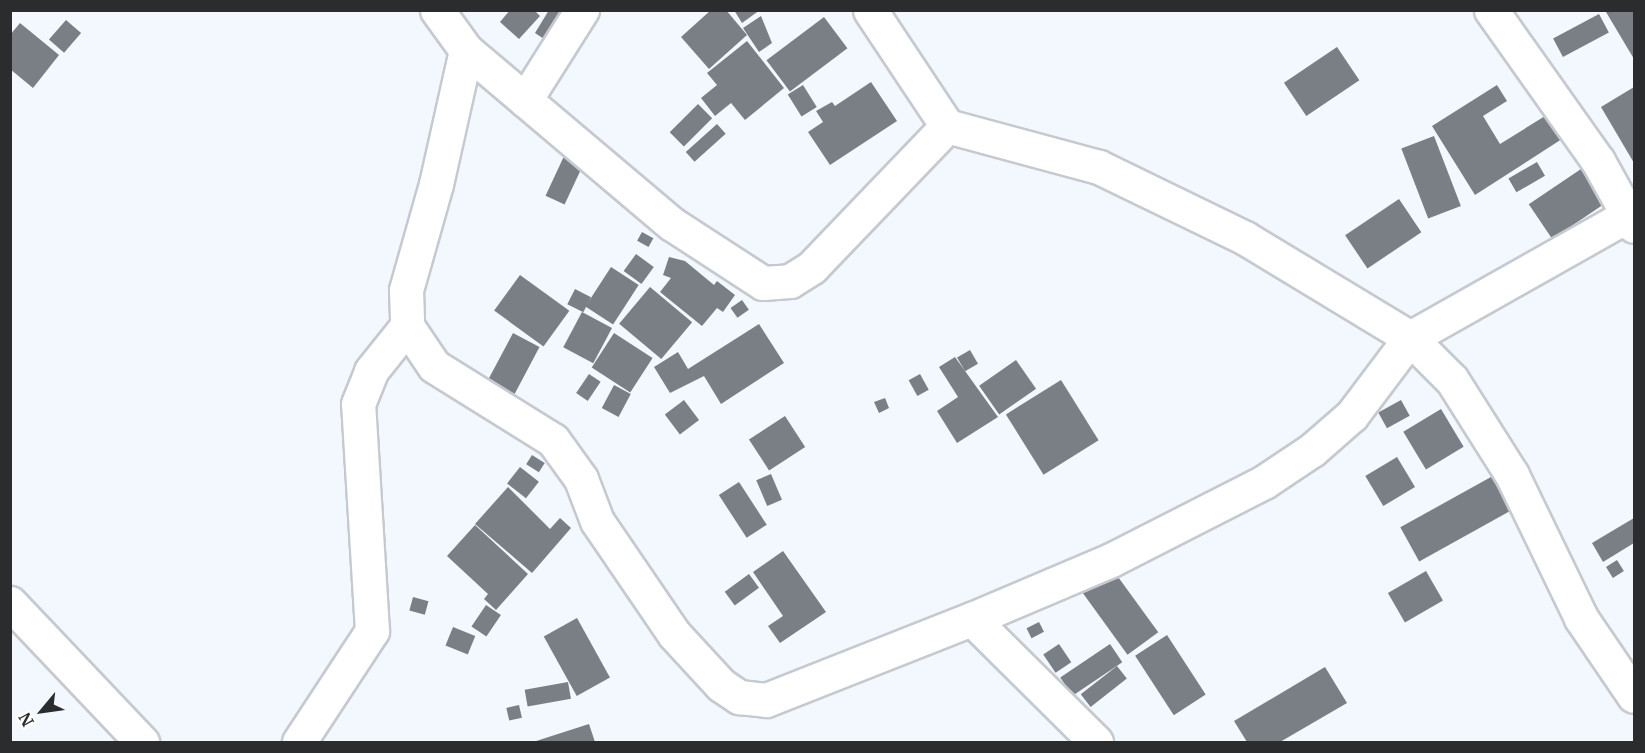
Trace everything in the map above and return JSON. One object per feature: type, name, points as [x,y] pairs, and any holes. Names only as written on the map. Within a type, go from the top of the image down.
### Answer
[{"type":"street","points":[[437,10],[466,50],[672,224],[763,283],[790,281],[812,267],[946,126]]},
{"type":"street","points":[[525,100],[582,10]]},
{"type":"street","points":[[870,10],[946,126],[1099,167],[1245,238],[1410,338],[1452,380],[1494,446],[1512,475],[1581,618],[1635,696]]},
{"type":"street","points":[[466,50],[436,184],[406,290],[407,326],[434,366],[553,440],[581,479],[597,521],[674,634],[721,685],[739,697],[766,700],[972,619],[1111,560],[1264,482],[1311,450],[1352,415],[1410,338],[1632,218],[1598,161],[1491,10]]},
{"type":"street","points":[[299,742],[372,631],[358,404],[371,371],[407,326]]},
{"type":"street","points":[[10,603],[142,742]]},
{"type":"street","points":[[972,619],[1096,742]]},
{"type":"building","points":[[510,10],[534,10],[540,16],[519,39],[500,22]]},
{"type":"building","points":[[549,10],[571,10],[550,43],[535,33]]},
{"type":"building","points":[[711,10],[726,10],[747,35],[709,69],[681,37]]},
{"type":"building","points":[[734,10],[760,10],[742,23]]},
{"type":"building","points":[[1608,10],[1634,10],[1634,59],[1606,12]]},
{"type":"building","points":[[1599,14],[1609,33],[1563,57],[1553,38]]},
{"type":"building","points":[[761,16],[772,43],[759,52],[743,28]]},
{"type":"building","points":[[824,17],[847,48],[790,91],[766,60]]},
{"type":"building","points":[[66,20],[81,33],[64,53],[49,40]]},
{"type":"building","points":[[20,23],[59,55],[33,88],[10,69],[10,35]]},
{"type":"building","points":[[747,41],[784,88],[745,120],[731,103],[715,116],[701,98],[717,85],[707,73]]},
{"type":"building","points":[[1337,47],[1359,80],[1306,116],[1284,83]]},
{"type":"building","points":[[871,82],[897,121],[830,165],[808,132],[823,122],[816,111],[832,102],[835,106]]},
{"type":"building","points":[[803,85],[817,107],[802,117],[788,95]]},
{"type":"building","points":[[1497,85],[1507,101],[1483,116],[1500,144],[1550,113],[1565,137],[1475,195],[1432,126]]},
{"type":"building","points":[[1634,87],[1634,163],[1601,107]]},
{"type":"building","points":[[698,104],[712,118],[684,146],[670,132]]},
{"type":"building","points":[[717,124],[726,134],[694,162],[686,152]]},
{"type":"building","points":[[1434,136],[1461,206],[1428,219],[1401,149]]},
{"type":"building","points":[[565,154],[584,163],[565,205],[546,196]]},
{"type":"building","points":[[1537,162],[1545,176],[1516,192],[1508,178]]},
{"type":"building","points":[[1581,169],[1604,204],[1552,239],[1529,204]]},
{"type":"building","points":[[1399,199],[1421,232],[1367,269],[1345,235]]},
{"type":"building","points":[[642,232],[653,238],[649,247],[637,241]]},
{"type":"building","points":[[636,254],[654,267],[641,284],[624,271]]},
{"type":"building","points":[[669,257],[685,261],[714,285],[717,281],[735,295],[723,312],[717,308],[702,326],[660,292],[671,278],[663,275]]},
{"type":"building","points":[[611,267],[639,285],[613,324],[585,306]]},
{"type":"building","points":[[520,275],[569,311],[543,346],[494,311]]},
{"type":"building","points":[[650,287],[692,322],[661,359],[619,324]]},
{"type":"building","points":[[575,289],[591,297],[583,312],[567,304]]},
{"type":"building","points":[[742,300],[749,310],[737,318],[731,308]]},
{"type":"building","points":[[582,312],[612,328],[593,363],[563,347]]},
{"type":"building","points":[[759,324],[784,363],[721,404],[704,376],[670,393],[654,367],[678,352],[688,369]]},
{"type":"building","points":[[513,333],[539,347],[515,394],[488,380]]},
{"type":"building","points":[[614,333],[653,358],[630,392],[592,367]]},
{"type":"building","points":[[970,350],[978,364],[965,371],[957,358]]},
{"type":"building","points":[[955,357],[998,417],[957,443],[937,411],[958,397],[939,367]]},
{"type":"building","points":[[1016,360],[1036,389],[999,414],[979,386]]},
{"type":"building","points":[[589,374],[601,382],[588,401],[576,393]]},
{"type":"building","points":[[920,374],[929,390],[917,396],[909,380]]},
{"type":"building","points":[[1061,380],[1099,440],[1044,475],[1006,414]]},
{"type":"building","points":[[614,385],[631,394],[619,417],[602,408]]},
{"type":"building","points":[[885,398],[889,408],[879,413],[874,402]]},
{"type":"building","points":[[684,400],[699,420],[680,434],[665,414]]},
{"type":"building","points":[[1401,400],[1410,416],[1387,428],[1378,413]]},
{"type":"building","points":[[1441,409],[1464,447],[1426,469],[1403,432]]},
{"type":"building","points":[[785,416],[805,447],[769,470],[749,439]]},
{"type":"building","points":[[532,455],[545,463],[539,472],[526,464]]},
{"type":"building","points":[[1397,457],[1415,487],[1383,506],[1365,476]]},
{"type":"building","points":[[520,467],[539,482],[526,498],[507,484]]},
{"type":"building","points":[[1500,472],[1519,506],[1419,561],[1400,527]]},
{"type":"building","points":[[771,474],[782,500],[767,506],[756,480]]},
{"type":"building","points":[[739,482],[767,525],[747,538],[719,495]]},
{"type":"building","points":[[508,487],[550,529],[560,518],[571,528],[532,573],[475,524]]},
{"type":"building","points":[[1634,518],[1634,543],[1603,562],[1592,543]]},
{"type":"building","points":[[475,525],[528,574],[496,610],[484,599],[488,594],[447,556]]},
{"type":"building","points":[[783,551],[826,612],[780,643],[768,626],[783,616],[753,572]]},
{"type":"building","points":[[1617,560],[1624,571],[1613,578],[1606,567]]},
{"type":"building","points":[[1113,570],[1158,632],[1128,655],[1082,592]]},
{"type":"building","points":[[1426,571],[1443,600],[1405,622],[1388,593]]},
{"type":"building","points":[[749,574],[759,588],[735,605],[725,592]]},
{"type":"building","points":[[413,597],[428,601],[425,615],[409,611]]},
{"type":"building","points":[[486,605],[501,615],[486,637],[471,627]]},
{"type":"building","points":[[577,618],[610,677],[577,696],[544,636]]},
{"type":"building","points":[[1039,622],[1044,632],[1032,638],[1027,628]]},
{"type":"building","points":[[453,627],[475,636],[468,655],[446,646]]},
{"type":"building","points":[[1167,635],[1206,695],[1174,715],[1135,656]]},
{"type":"building","points":[[1059,644],[1071,662],[1056,673],[1043,655]]},
{"type":"building","points":[[1110,644],[1122,662],[1073,696],[1060,678]]},
{"type":"building","points":[[1117,666],[1127,679],[1091,707],[1081,694]]},
{"type":"building","points":[[1325,667],[1347,703],[1280,742],[1247,742],[1234,721]]},
{"type":"building","points":[[568,682],[571,699],[528,706],[525,690]]},
{"type":"building","points":[[519,705],[522,718],[509,721],[506,708]]},
{"type":"building","points":[[589,724],[595,742],[533,742]]}]
